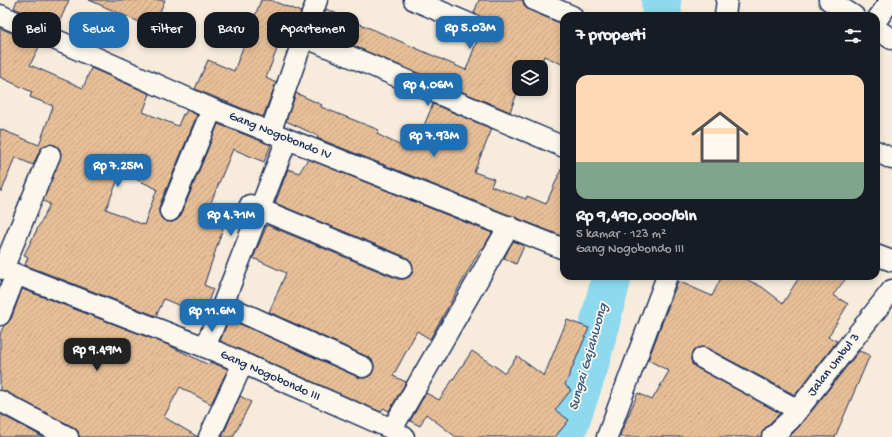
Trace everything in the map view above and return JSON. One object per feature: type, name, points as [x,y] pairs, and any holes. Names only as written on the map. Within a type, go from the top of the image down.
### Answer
[{"type":"street","points":[[313,12],[317,0]]},
{"type":"street","points":[[414,0],[477,27]]},
{"type":"street","points":[[534,0],[562,12]]},
{"type":"street","points":[[726,12],[727,0]]},
{"type":"street","points":[[829,0],[847,12]]},
{"type":"street","points":[[880,15],[891,0]]},
{"type":"street","name":"Gang Nogobondo IV","points":[[0,15],[212,110],[560,246]]},
{"type":"street","points":[[880,32],[892,39]]},
{"type":"street","points":[[205,347],[224,304],[278,136],[301,48]]},
{"type":"street","points":[[330,48],[560,146]]},
{"type":"street","points":[[170,211],[212,110]]},
{"type":"street","points":[[880,153],[892,159]]},
{"type":"street","points":[[0,316],[7,270],[50,155]]},
{"type":"street","points":[[254,207],[402,268]]},
{"type":"street","points":[[398,433],[509,226]]},
{"type":"street","points":[[880,256],[892,261]]},
{"type":"street","name":"Gang Nogobondo III","points":[[7,270],[205,347],[398,433]]},
{"type":"street","points":[[607,437],[666,280]]},
{"type":"street","name":"Jalan Umbul 3","points":[[772,437],[798,410],[892,290]]},
{"type":"street","points":[[224,304],[363,366]]},
{"type":"street","points":[[702,358],[798,410]]},
{"type":"street","points":[[209,437],[243,363]]},
{"type":"street","points":[[0,401],[68,437]]},
{"type":"building","points":[[17,0],[69,0],[61,18],[61,12],[23,12],[14,8]]},
{"type":"building","points":[[89,0],[165,0],[160,12],[137,12],[137,21],[129,18],[129,12],[116,12]]},
{"type":"building","points":[[261,0],[270,0],[301,12],[267,12],[267,48],[277,48],[266,78],[276,83],[263,117],[195,89],[208,60],[234,71],[243,48],[259,48],[259,12],[256,12]]},
{"type":"building","points":[[479,0],[523,0],[525,7],[529,10],[560,23],[560,63],[544,56],[543,60],[512,60],[512,96],[516,96],[510,112],[358,48],[359,23],[466,70],[478,38],[484,36],[488,31],[486,20],[474,13]]},
{"type":"building","points":[[326,9],[333,12],[325,12]]},
{"type":"building","points":[[0,28],[12,33],[12,48],[38,48],[30,65],[83,88],[91,68],[150,94],[143,112],[178,126],[183,114],[184,115],[187,110],[197,115],[159,207],[159,213],[165,221],[172,222],[177,220],[181,215],[218,124],[271,145],[264,162],[233,149],[207,212],[226,219],[204,285],[213,289],[204,312],[189,305],[187,309],[164,299],[156,316],[25,265],[28,257],[24,255],[50,204],[43,201],[61,154],[59,148],[49,144],[43,146],[33,165],[15,157],[2,191],[0,191],[0,129],[39,145],[53,106],[30,97],[32,92],[0,77]],"holes":[[[121,172],[157,189],[144,225],[106,209]]]},
{"type":"building","points":[[296,93],[322,105],[321,107],[379,130],[377,134],[411,151],[413,146],[415,147],[433,104],[492,129],[474,172],[494,179],[491,186],[526,199],[527,196],[546,204],[560,172],[560,235],[317,138],[318,136],[286,121]]},
{"type":"building","points":[[308,159],[492,233],[483,249],[481,248],[430,339],[417,331],[393,376],[406,382],[389,411],[383,408],[381,412],[220,341],[229,319],[358,377],[365,378],[373,372],[374,365],[372,360],[368,357],[269,312],[286,273],[253,258],[267,225],[398,279],[409,277],[413,272],[411,261],[406,257],[275,203],[288,169],[299,173]]},
{"type":"building","points":[[513,241],[524,246],[516,264],[504,258]]},
{"type":"building","points":[[720,280],[748,280],[762,287],[783,303],[797,280],[845,280],[833,295],[848,304],[828,337],[837,341],[795,395],[707,348],[701,347],[692,352],[692,364],[697,368],[780,413],[764,429],[761,437],[619,437],[638,393],[652,400],[669,371],[648,360],[678,281],[712,296]]},
{"type":"building","points":[[22,289],[166,344],[209,365],[210,362],[228,369],[211,404],[180,387],[164,417],[198,437],[79,437],[78,431],[73,427],[0,390],[0,334],[4,325],[11,319]]},
{"type":"building","points":[[567,320],[589,328],[565,385],[571,390],[555,410],[569,420],[555,437],[456,437],[426,414],[420,426],[410,421],[426,393],[439,400],[472,351],[505,373],[517,356],[544,376]]},
{"type":"building","points":[[859,351],[870,355],[835,437],[789,437],[799,427]]},
{"type":"building","points":[[240,396],[251,402],[233,437],[222,437]]},
{"type":"building","points":[[0,414],[43,437],[0,437]]},
{"type":"waterway","name":"Sungai Gajahwong","points":[[661,0],[662,12]]},
{"type":"waterway","name":"Sungai Gajahwong","points":[[564,437],[588,368],[611,280]]}]
